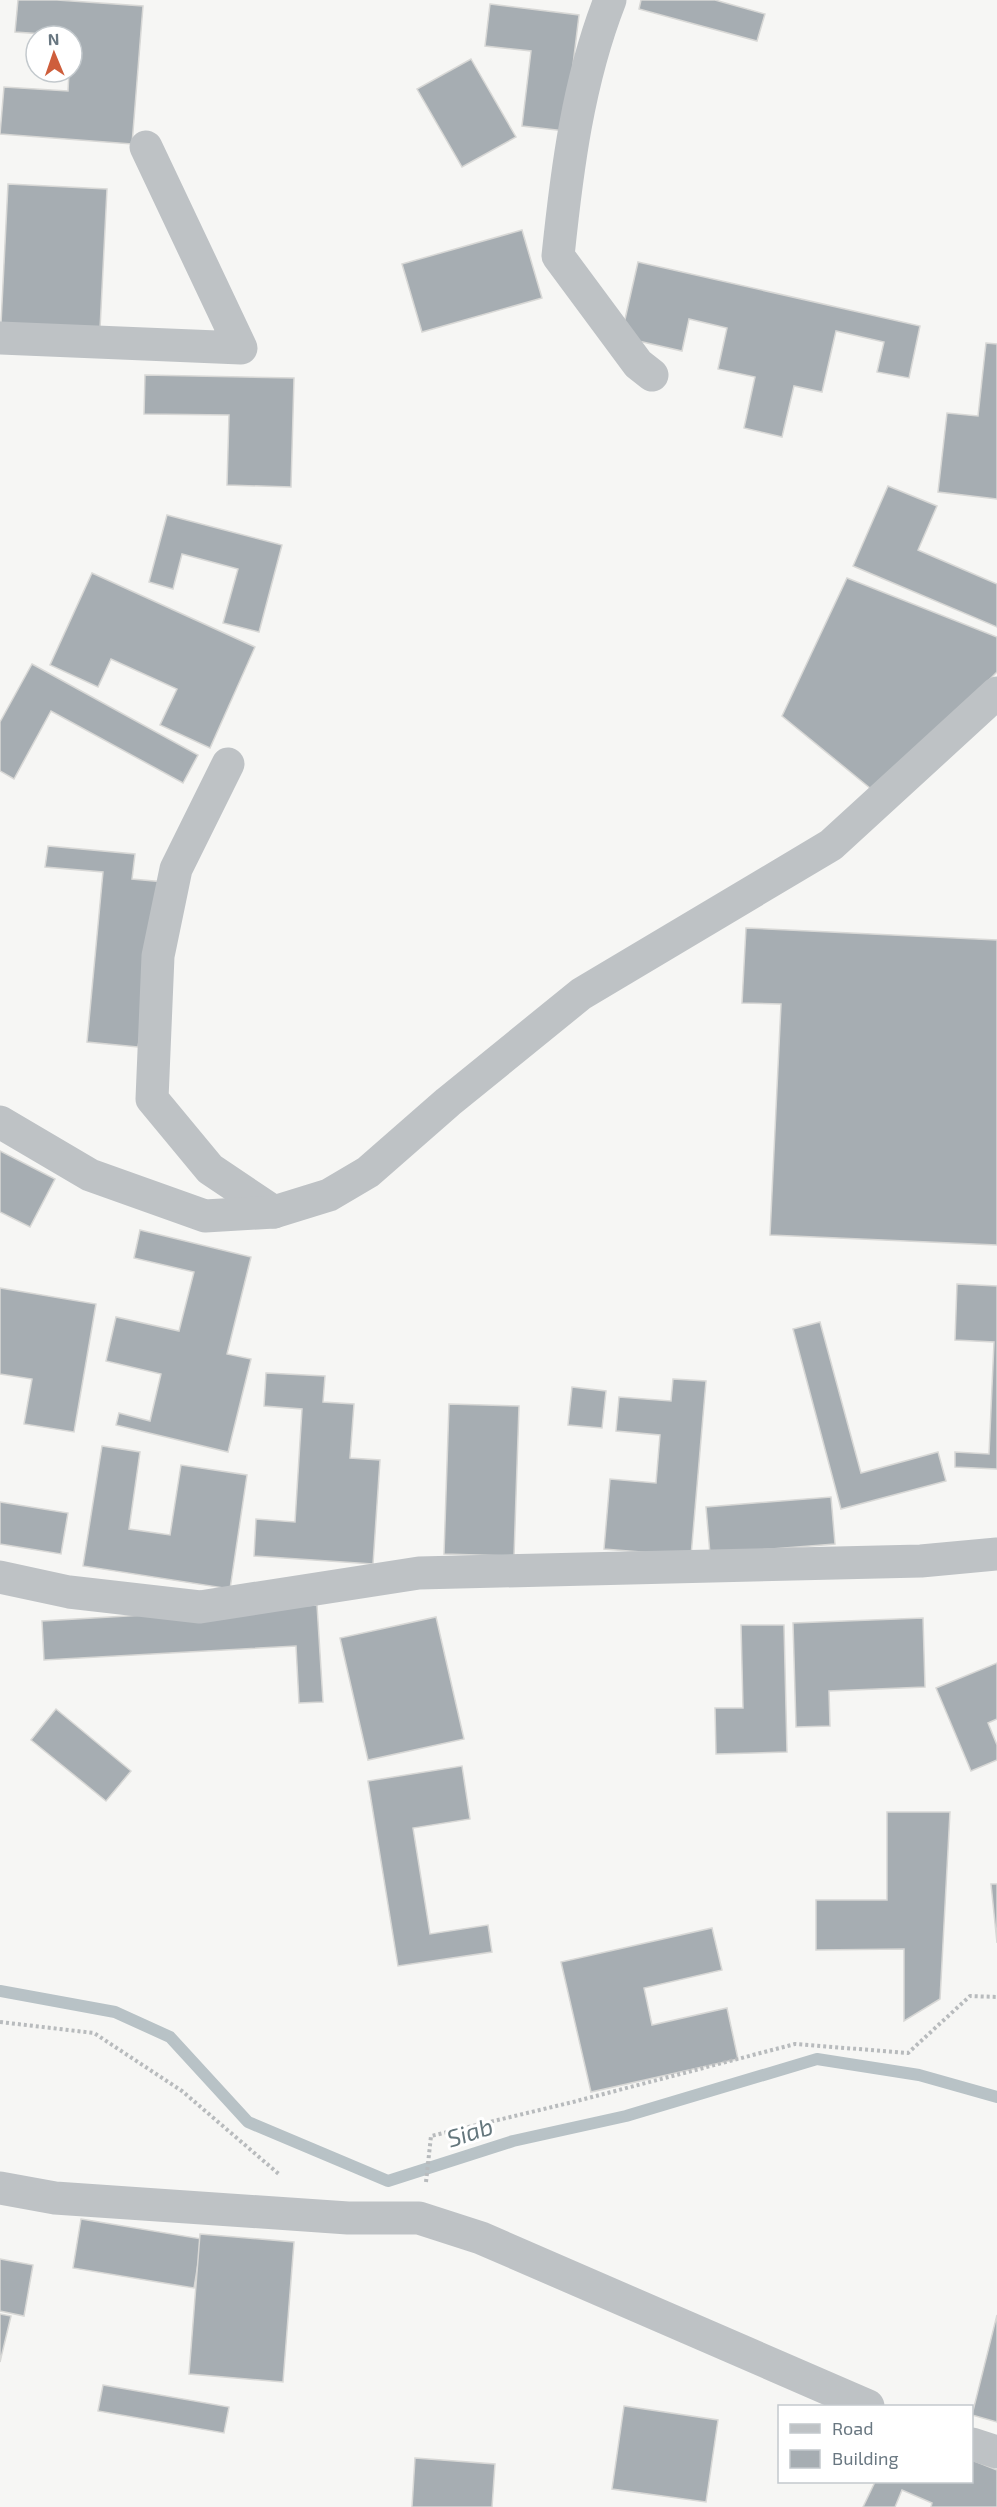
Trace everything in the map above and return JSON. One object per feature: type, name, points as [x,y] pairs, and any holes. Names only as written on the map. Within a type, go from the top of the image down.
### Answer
[{"type":"street","points":[[610,0],[595,39],[569,151],[558,256],[638,364],[652,375]]},
{"type":"street","points":[[0,338],[241,348],[146,147]]},
{"type":"street","points":[[0,1122],[90,1175],[204,1216],[274,1212],[329,1195],[368,1172],[448,1102],[581,994],[831,845],[997,693]]},
{"type":"street","points":[[228,764],[176,869],[158,956],[152,1099],[210,1169],[274,1212]]},
{"type":"street","points":[[0,1577],[69,1592],[200,1607],[419,1573],[921,1561],[997,1554]]},
{"type":"street","points":[[0,2188],[66,2199],[348,2218],[419,2218],[481,2238],[866,2405]]},
{"type":"street","points":[[973,2444],[997,2452]]},
{"type":"path","points":[[425,2184],[431,2136],[573,2102],[795,2044],[908,2053],[970,1995],[997,1997]]},
{"type":"path","points":[[0,2022],[93,2033],[182,2091],[279,2175],[290,2177]]},
{"type":"building","points":[[18,0],[57,0],[143,6],[132,144],[0,134],[4,87],[68,91],[68,84],[84,84],[84,24],[24,24],[24,33],[15,32]]},
{"type":"building","points":[[641,0],[715,0],[765,14],[757,41],[639,9]]},
{"type":"building","points":[[490,4],[579,15],[565,131],[522,126],[531,51],[485,46]]},
{"type":"building","points":[[471,59],[516,137],[462,167],[417,89]]},
{"type":"building","points":[[8,184],[107,189],[100,329],[1,324]]},
{"type":"building","points":[[522,230],[542,298],[422,332],[402,264]]},
{"type":"building","points":[[638,262],[920,326],[909,378],[877,372],[884,342],[836,331],[822,392],[794,386],[782,437],[744,428],[755,377],[718,369],[727,328],[689,319],[682,351],[621,337]]},
{"type":"building","points":[[986,343],[997,344],[997,499],[938,492],[947,413],[978,416]]},
{"type":"building","points":[[145,375],[294,378],[291,487],[227,485],[229,415],[144,414]]},
{"type":"building","points":[[888,486],[937,506],[918,550],[997,584],[997,627],[853,566]]},
{"type":"building","points":[[167,515],[282,545],[259,632],[223,623],[238,569],[182,554],[173,589],[149,582]]},
{"type":"building","points":[[92,573],[255,647],[210,748],[160,725],[177,689],[111,659],[98,687],[50,665]]},
{"type":"building","points":[[847,578],[997,637],[997,672],[876,793],[782,716]]},
{"type":"building","points":[[32,664],[198,755],[183,783],[51,711],[14,779],[0,771],[0,722]]},
{"type":"building","points":[[48,846],[135,854],[132,879],[165,882],[138,1047],[87,1042],[103,872],[45,867]]},
{"type":"building","points":[[746,928],[997,940],[997,1245],[770,1235],[781,1004],[742,1003]]},
{"type":"building","points":[[0,1151],[55,1179],[30,1227],[0,1212]]},
{"type":"building","points":[[140,1230],[251,1257],[227,1354],[251,1359],[228,1452],[116,1425],[119,1413],[150,1421],[161,1374],[106,1361],[116,1317],[179,1331],[194,1272],[134,1258]]},
{"type":"building","points":[[957,1284],[997,1286],[997,1469],[955,1467],[955,1452],[989,1454],[994,1342],[955,1340]]},
{"type":"building","points":[[0,1288],[96,1304],[74,1432],[24,1424],[32,1379],[0,1374]]},
{"type":"building","points":[[820,1322],[861,1473],[938,1452],[946,1481],[841,1509],[793,1329]]},
{"type":"building","points":[[266,1373],[325,1376],[323,1402],[354,1404],[350,1458],[380,1460],[373,1564],[254,1556],[256,1519],[295,1522],[302,1409],[264,1406]]},
{"type":"building","points":[[673,1379],[706,1381],[691,1556],[604,1549],[610,1479],[656,1483],[660,1435],[616,1431],[619,1397],[671,1401]]},
{"type":"building","points":[[572,1387],[606,1391],[602,1428],[568,1425]]},
{"type":"building","points":[[449,1404],[519,1406],[514,1556],[444,1554]]},
{"type":"building","points":[[102,1446],[140,1452],[129,1529],[170,1535],[181,1465],[247,1475],[230,1589],[83,1566]]},
{"type":"building","points":[[831,1497],[835,1544],[710,1554],[706,1507]]},
{"type":"building","points":[[0,1502],[68,1513],[61,1554],[0,1544]]},
{"type":"building","points":[[317,1605],[323,1702],[299,1703],[296,1646],[44,1660],[42,1621]]},
{"type":"building","points":[[436,1617],[464,1739],[368,1760],[340,1638]]},
{"type":"building","points":[[923,1618],[925,1687],[829,1691],[830,1726],[796,1727],[793,1623]]},
{"type":"building","points":[[741,1625],[784,1625],[787,1752],[716,1754],[715,1708],[743,1708]]},
{"type":"building","points":[[997,1663],[997,1719],[988,1723],[997,1745],[997,1760],[971,1771],[936,1688]]},
{"type":"building","points":[[56,1709],[131,1771],[106,1801],[31,1740]]},
{"type":"building","points":[[462,1766],[470,1819],[413,1828],[430,1934],[488,1925],[492,1952],[398,1966],[368,1781]]},
{"type":"building","points":[[887,1812],[950,1812],[940,1999],[904,2021],[904,1949],[816,1950],[816,1900],[887,1900]]},
{"type":"building","points":[[991,1884],[997,1884],[997,1943]]},
{"type":"building","points":[[712,1928],[722,1970],[644,1988],[652,2025],[727,2008],[738,2059],[591,2092],[561,1962]]},
{"type":"building","points":[[81,2219],[202,2239],[194,2288],[73,2268]]},
{"type":"building","points":[[200,2234],[294,2242],[283,2382],[189,2374]]},
{"type":"building","points":[[0,2259],[33,2265],[24,2316],[0,2311]]},
{"type":"building","points":[[0,2314],[11,2316],[0,2362]]},
{"type":"building","points":[[997,2315],[997,2422],[973,2415]]},
{"type":"building","points":[[103,2385],[229,2407],[224,2433],[98,2411]]},
{"type":"building","points":[[624,2406],[718,2420],[706,2502],[612,2489]]},
{"type":"building","points":[[415,2458],[495,2464],[492,2507],[412,2507]]},
{"type":"building","points":[[973,2460],[997,2470],[997,2507],[931,2507],[932,2503],[902,2490],[895,2507],[863,2507],[875,2483],[973,2483]]},
{"type":"waterway","name":"Siab","points":[[0,1991],[115,2012],[170,2037],[248,2122],[388,2181],[513,2141],[626,2116],[817,2059],[919,2075],[997,2097]]}]
